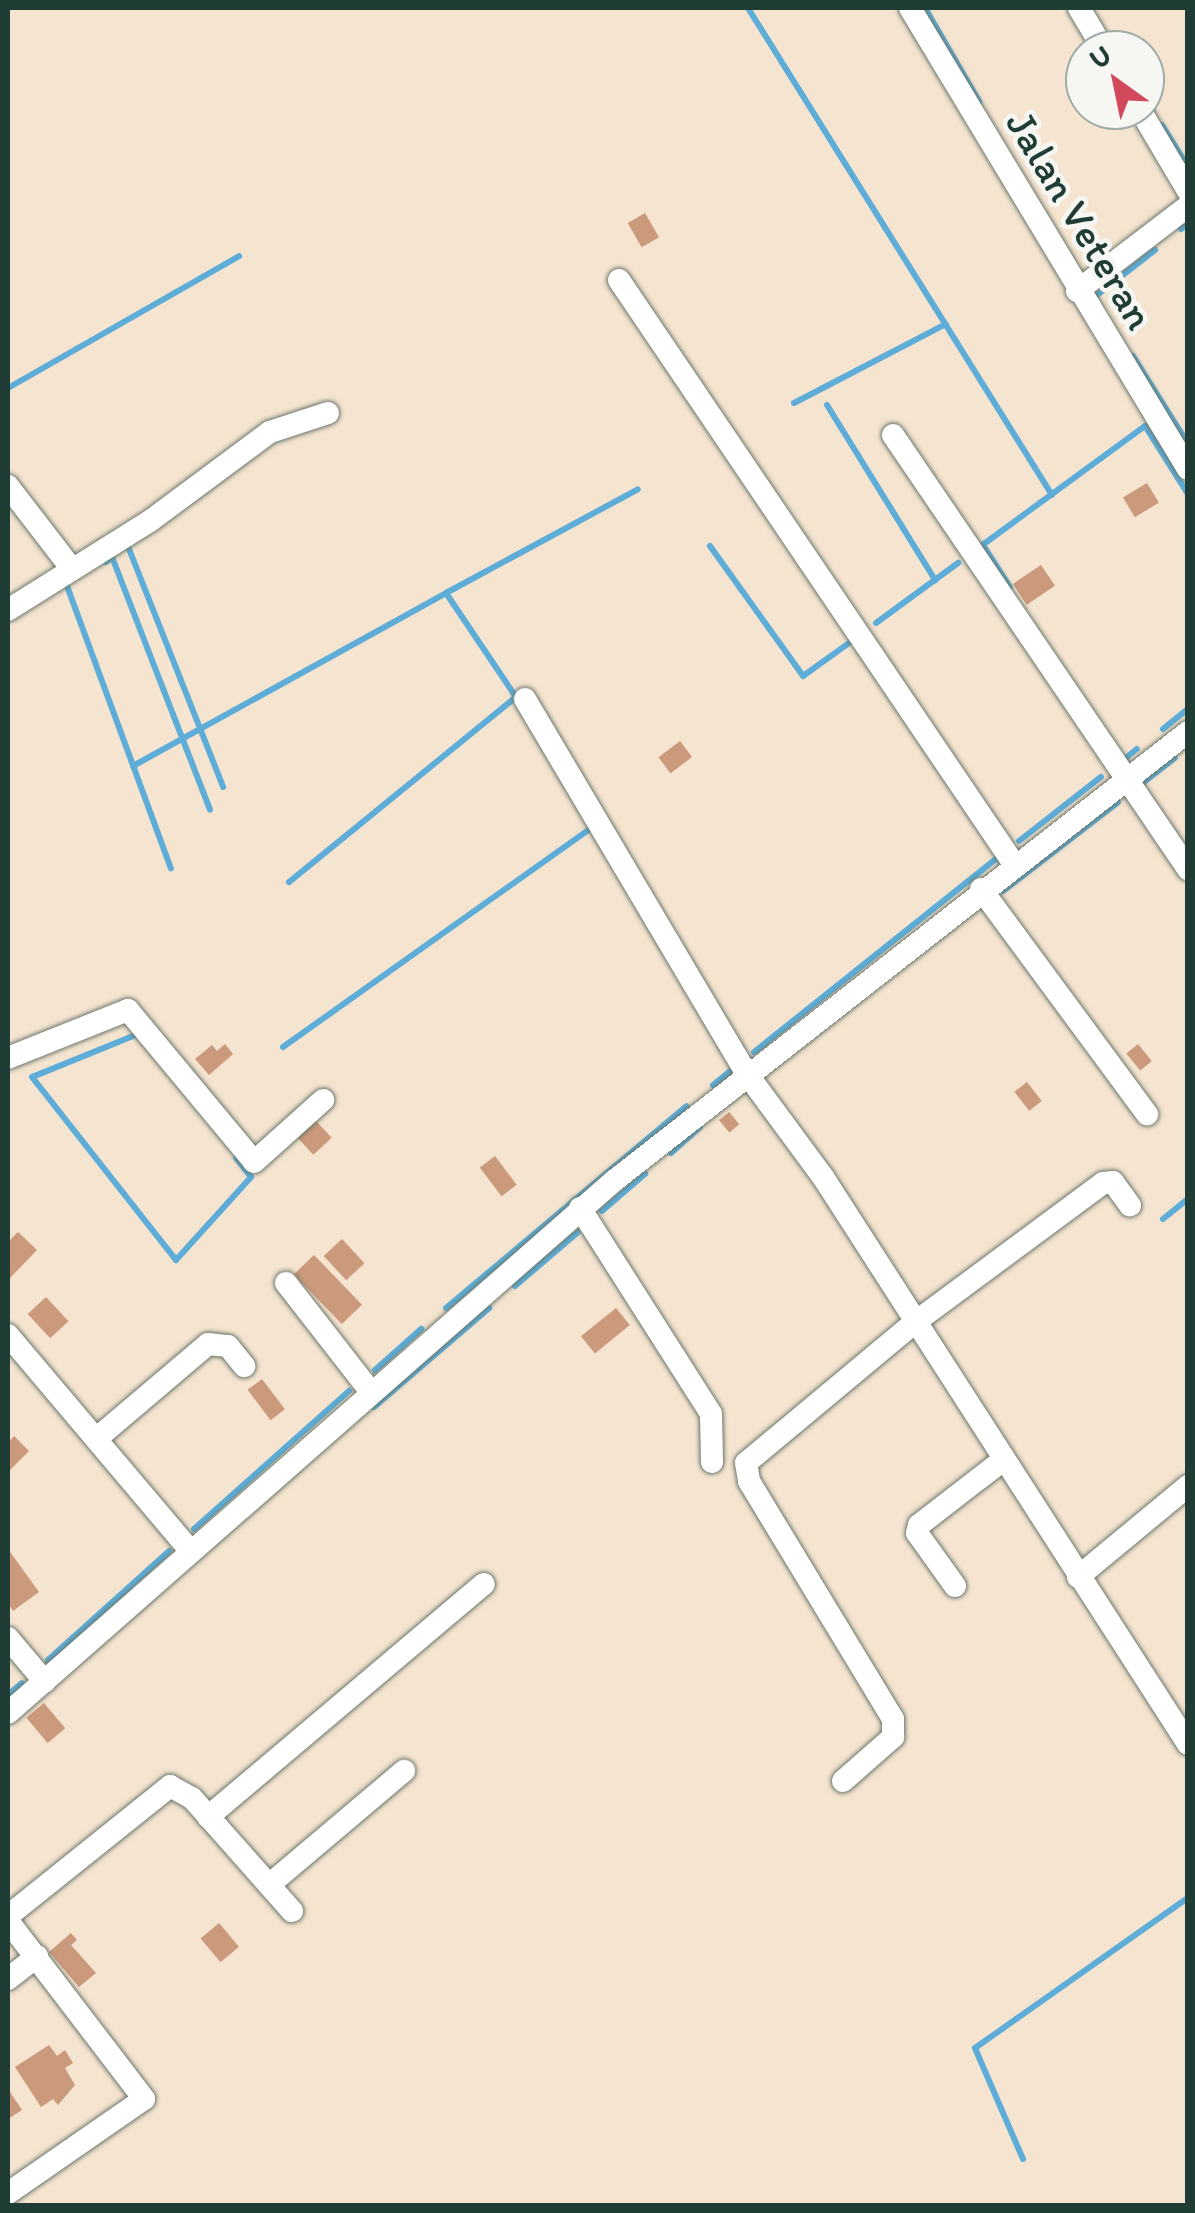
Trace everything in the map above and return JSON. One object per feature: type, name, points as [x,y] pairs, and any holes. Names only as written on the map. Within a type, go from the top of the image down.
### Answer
[{"type":"street","name":"Jalan Veteran","points":[[910,8],[1188,469]]},
{"type":"street","points":[[1080,8],[1093,30]]},
{"type":"street","points":[[1152,130],[1188,191]]},
{"type":"street","points":[[1078,291],[1188,206]]},
{"type":"street","points":[[618,280],[1014,864]]},
{"type":"street","points":[[8,610],[195,490],[270,432],[328,413]]},
{"type":"street","points":[[892,435],[1123,781],[1188,870]]},
{"type":"street","points":[[8,486],[72,570]]},
{"type":"street","points":[[526,699],[748,1074],[823,1177],[1188,1744]]},
{"type":"street","points":[[8,1713],[188,1548],[580,1208],[1014,864],[1185,738]]},
{"type":"street","points":[[982,889],[1148,1114]]},
{"type":"street","points":[[8,1058],[128,1010],[254,1162],[323,1100]]},
{"type":"street","points":[[844,1781],[893,1737],[893,1719],[743,1470],[914,1322],[1103,1183],[1114,1182],[1130,1205]]},
{"type":"street","points":[[580,1208],[711,1414],[712,1462]]},
{"type":"street","points":[[286,1283],[370,1391]]},
{"type":"street","points":[[8,1335],[188,1548]]},
{"type":"street","points":[[96,1439],[208,1344],[228,1346],[244,1366]]},
{"type":"street","points":[[955,1586],[917,1533],[920,1525],[1003,1460]]},
{"type":"street","points":[[1078,1577],[1188,1486]]},
{"type":"street","points":[[208,1817],[484,1584]]},
{"type":"street","points":[[8,1638],[45,1682]]},
{"type":"street","points":[[269,1885],[404,1771]]},
{"type":"street","points":[[8,2193],[144,2099],[8,1918],[160,1788],[182,1790],[292,1911]]},
{"type":"street","points":[[8,1979],[37,1956]]},
{"type":"building","points":[[645,213],[659,237],[642,247],[628,223]]},
{"type":"building","points":[[1147,483],[1159,503],[1135,517],[1123,497]]},
{"type":"building","points":[[1041,565],[1055,586],[1027,605],[1013,584]]},
{"type":"building","points":[[680,741],[692,757],[670,773],[658,757]]},
{"type":"building","points":[[225,1044],[233,1054],[209,1075],[195,1059],[212,1045],[217,1051]]},
{"type":"building","points":[[1138,1044],[1152,1061],[1140,1071],[1126,1053]]},
{"type":"building","points":[[1027,1082],[1042,1101],[1029,1111],[1014,1092]]},
{"type":"building","points":[[729,1112],[739,1124],[729,1133],[719,1120]]},
{"type":"building","points":[[316,1121],[332,1138],[313,1155],[298,1138]]},
{"type":"building","points":[[495,1156],[517,1185],[501,1196],[480,1167]]},
{"type":"building","points":[[18,1232],[37,1250],[8,1280],[8,1242]]},
{"type":"building","points":[[342,1239],[365,1263],[346,1280],[324,1256]]},
{"type":"building","points":[[314,1255],[362,1305],[342,1324],[294,1274]]},
{"type":"building","points":[[46,1297],[69,1321],[50,1338],[28,1314]]},
{"type":"building","points":[[616,1308],[630,1325],[595,1353],[581,1336]]},
{"type":"building","points":[[262,1379],[285,1409],[270,1420],[248,1390]]},
{"type":"building","points":[[14,1436],[29,1451],[8,1472],[8,1443]]},
{"type":"building","points":[[8,1549],[39,1592],[13,1611],[8,1603]]},
{"type":"building","points":[[44,1703],[65,1728],[48,1743],[26,1718]]},
{"type":"building","points":[[219,1923],[239,1947],[221,1962],[201,1938]]},
{"type":"building","points":[[71,1933],[77,1940],[71,1945],[96,1973],[79,1987],[49,1952]]},
{"type":"building","points":[[49,2045],[57,2056],[65,2050],[73,2063],[65,2068],[75,2085],[58,2105],[53,2099],[41,2107],[15,2067]]},
{"type":"building","points":[[8,2089],[22,2110],[8,2119]]},
{"type":"waterway","points":[[748,8],[1052,495]]},
{"type":"waterway","points":[[925,8],[979,101]]},
{"type":"waterway","points":[[1165,130],[1188,167]]},
{"type":"waterway","points":[[1181,229],[1188,224]]},
{"type":"waterway","points":[[1096,296],[1155,250]]},
{"type":"waterway","points":[[8,388],[239,256]]},
{"type":"waterway","points":[[794,403],[946,324]]},
{"type":"waterway","points":[[1133,356],[1188,444]]},
{"type":"waterway","points":[[827,405],[935,580]]},
{"type":"waterway","points":[[981,546],[1145,426],[1188,494]]},
{"type":"waterway","points":[[446,593],[638,489]]},
{"type":"waterway","points":[[983,545],[1010,587]]},
{"type":"waterway","points":[[710,546],[803,676],[856,638]]},
{"type":"waterway","points":[[129,549],[223,787]]},
{"type":"waterway","points":[[106,562],[112,557],[210,810]]},
{"type":"waterway","points":[[876,623],[958,563]]},
{"type":"waterway","points":[[67,586],[171,868]]},
{"type":"waterway","points":[[133,766],[446,593],[516,697],[289,882]]},
{"type":"waterway","points":[[1163,729],[1188,709]]},
{"type":"waterway","points":[[1122,761],[1137,749]]},
{"type":"waterway","points":[[1144,782],[1175,758]]},
{"type":"waterway","points":[[1019,841],[1101,777]]},
{"type":"waterway","points":[[1003,891],[1118,802]]},
{"type":"waterway","points":[[283,1047],[590,829]]},
{"type":"waterway","points":[[754,1052],[1001,855]]},
{"type":"waterway","points":[[138,1034],[32,1077],[176,1260],[251,1177],[236,1158]]},
{"type":"waterway","points":[[713,1085],[735,1067]]},
{"type":"waterway","points":[[446,1308],[687,1106]]},
{"type":"waterway","points":[[671,1153],[700,1127]]},
{"type":"waterway","points":[[602,1211],[645,1174]]},
{"type":"waterway","points":[[1163,1219],[1188,1199]]},
{"type":"waterway","points":[[515,1286],[577,1233]]},
{"type":"waterway","points":[[374,1407],[489,1308]]},
{"type":"waterway","points":[[375,1370],[421,1329]]},
{"type":"waterway","points":[[194,1529],[349,1391]]},
{"type":"waterway","points":[[48,1660],[169,1551]]},
{"type":"waterway","points":[[8,1695],[22,1683]]},
{"type":"waterway","points":[[1023,2159],[975,2048],[1188,1898]]}]
